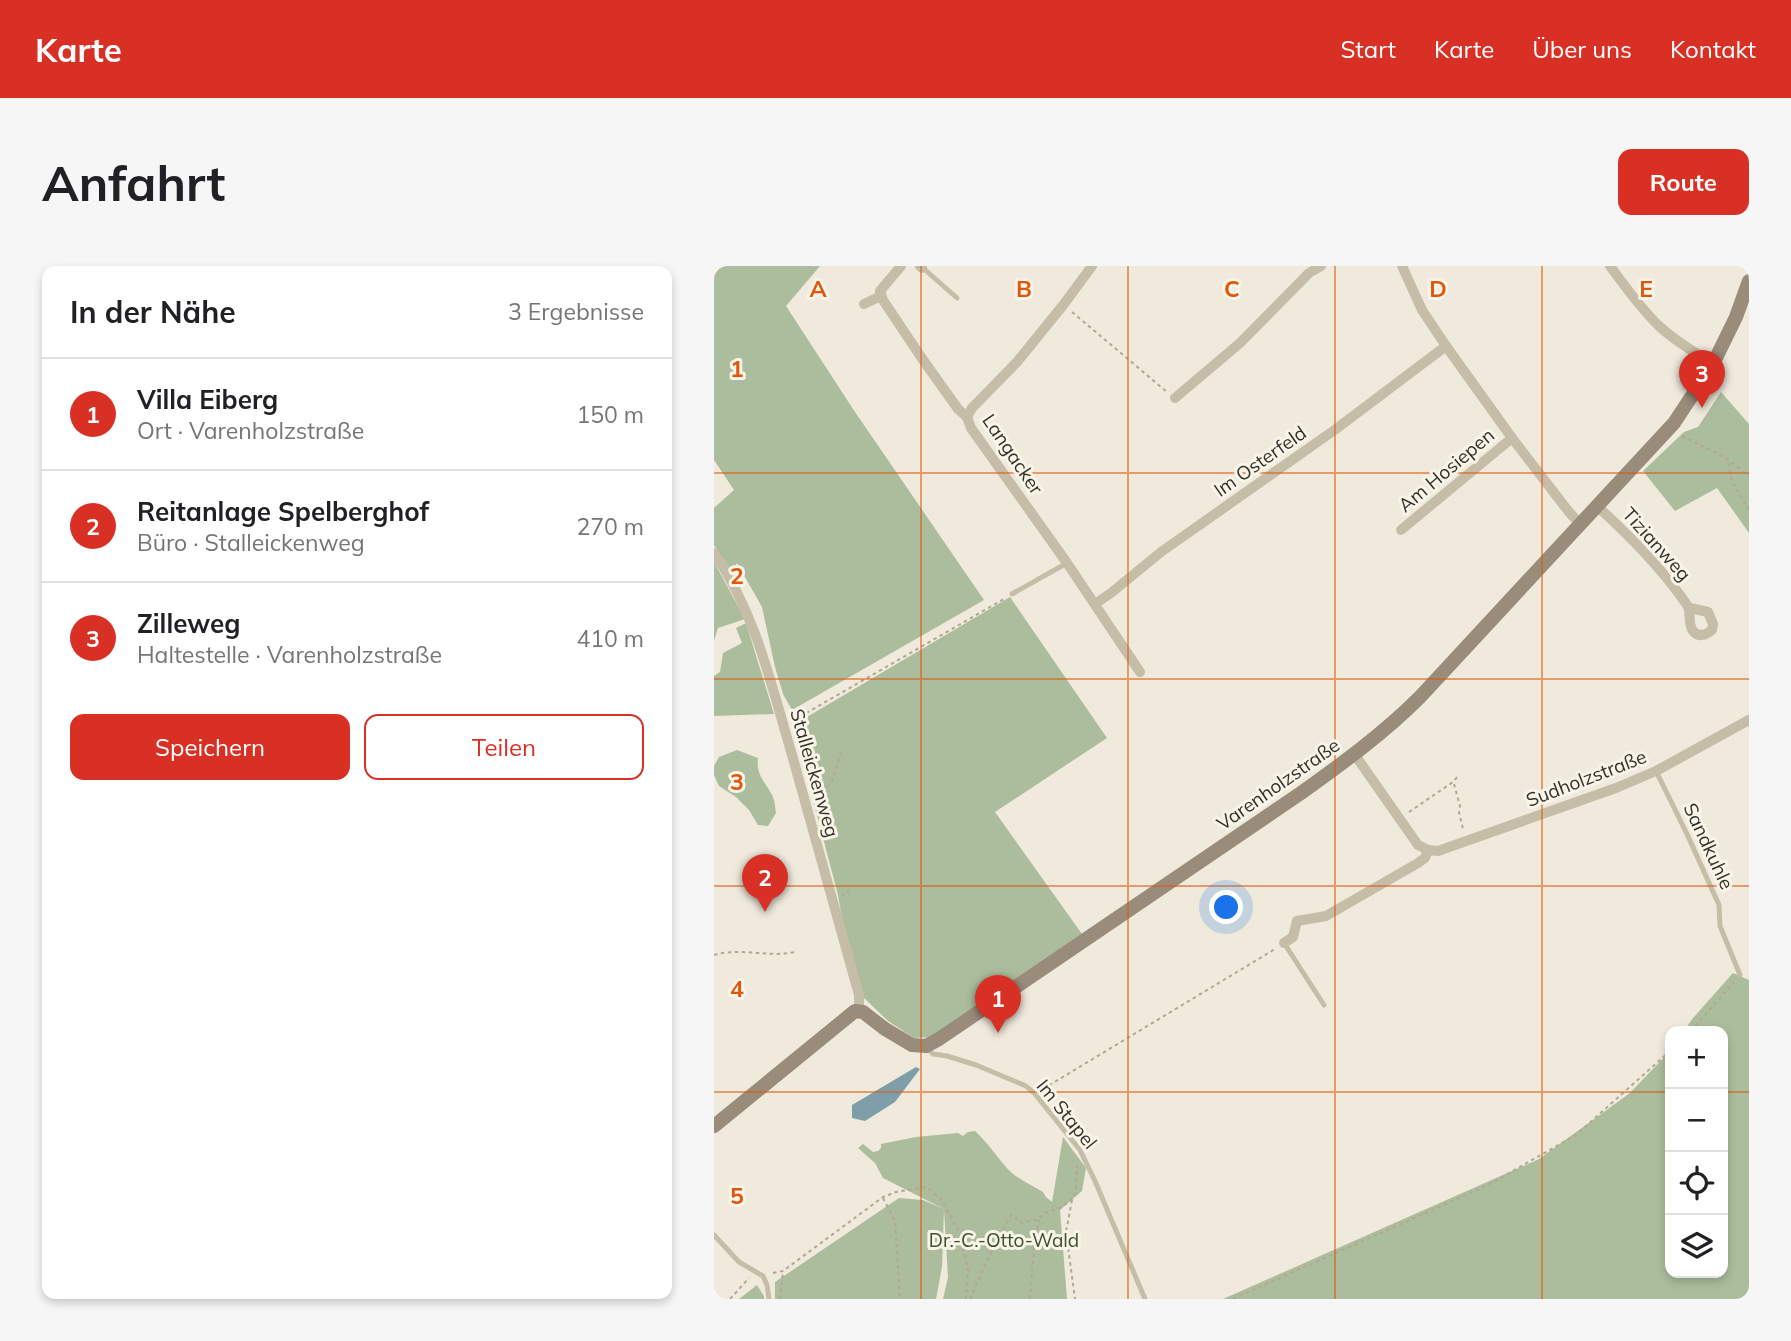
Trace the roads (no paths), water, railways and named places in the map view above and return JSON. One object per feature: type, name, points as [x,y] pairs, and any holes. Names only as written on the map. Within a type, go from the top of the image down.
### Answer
[{"type":"street","points":[[901,266],[880,291],[881,296],[920,357],[958,409],[967,416]]},
{"type":"street","name":"Langacker","points":[[1091,266],[1017,362],[967,416],[971,428],[1140,672]]},
{"type":"street","points":[[1175,398],[1240,343],[1309,273],[1321,266]]},
{"type":"street","name":"Am Hosiepen","points":[[1402,266],[1422,310],[1446,346],[1512,438],[1580,524]]},
{"type":"street","points":[[1610,266],[1644,311],[1659,326],[1675,340],[1713,364]]},
{"type":"street","name":"Varenholzstraße","points":[[926,1046],[1355,755],[1406,710],[1674,423],[1713,364],[1736,317],[1749,281]]},
{"type":"street","points":[[864,304],[881,296]]},
{"type":"street","name":"Im Osterfeld","points":[[1095,604],[1161,552],[1336,429],[1446,346]]},
{"type":"street","name":"Am Hosiepen","points":[[1401,530],[1512,438]]},
{"type":"street","name":"Tizianweg","points":[[1597,506],[1640,546],[1689,608]]},
{"type":"street","name":"Stalleickenweg","points":[[714,553],[740,595],[769,674],[859,995],[859,1011]]},
{"type":"street","name":"Sudholzstraße","points":[[1284,943],[1293,937],[1297,921],[1326,916],[1418,863],[1425,858],[1428,850],[1438,850],[1466,841],[1616,788],[1656,771],[1749,720]]},
{"type":"street","points":[[1355,755],[1418,845],[1428,850]]},
{"type":"street","points":[[714,1126],[850,1014],[863,1012],[912,1045],[926,1046]]},
{"type":"lane","points":[[920,267],[925,267],[957,298]]},
{"type":"lane","points":[[937,291],[943,285]]},
{"type":"lane","points":[[1012,594],[1067,563]]},
{"type":"lane","name":"Sandkuhle","points":[[1656,771],[1688,834],[1719,905],[1720,926],[1740,975]]},
{"type":"lane","points":[[1284,943],[1324,1005]]},
{"type":"lane","name":"Im Stapel","points":[[926,1046],[933,1054],[976,1065],[1026,1086],[1035,1094],[1078,1147],[1096,1181],[1145,1299]]},
{"type":"lane","points":[[714,1235],[739,1262],[763,1276],[769,1299]]},
{"type":"water","points":[[916,1067],[920,1069],[895,1102],[865,1121],[852,1118],[852,1105]]},
{"type":"place","name":"Zilleweg","points":[[1702,408]]},
{"type":"place","name":"Reitanlage Spelberghof","points":[[765,912]]},
{"type":"place","name":"Villa Eiberg","points":[[998,1033]]},
{"type":"park label","name":"Dr.-C.-Otto-Wald","points":[[1004,1240]]}]
